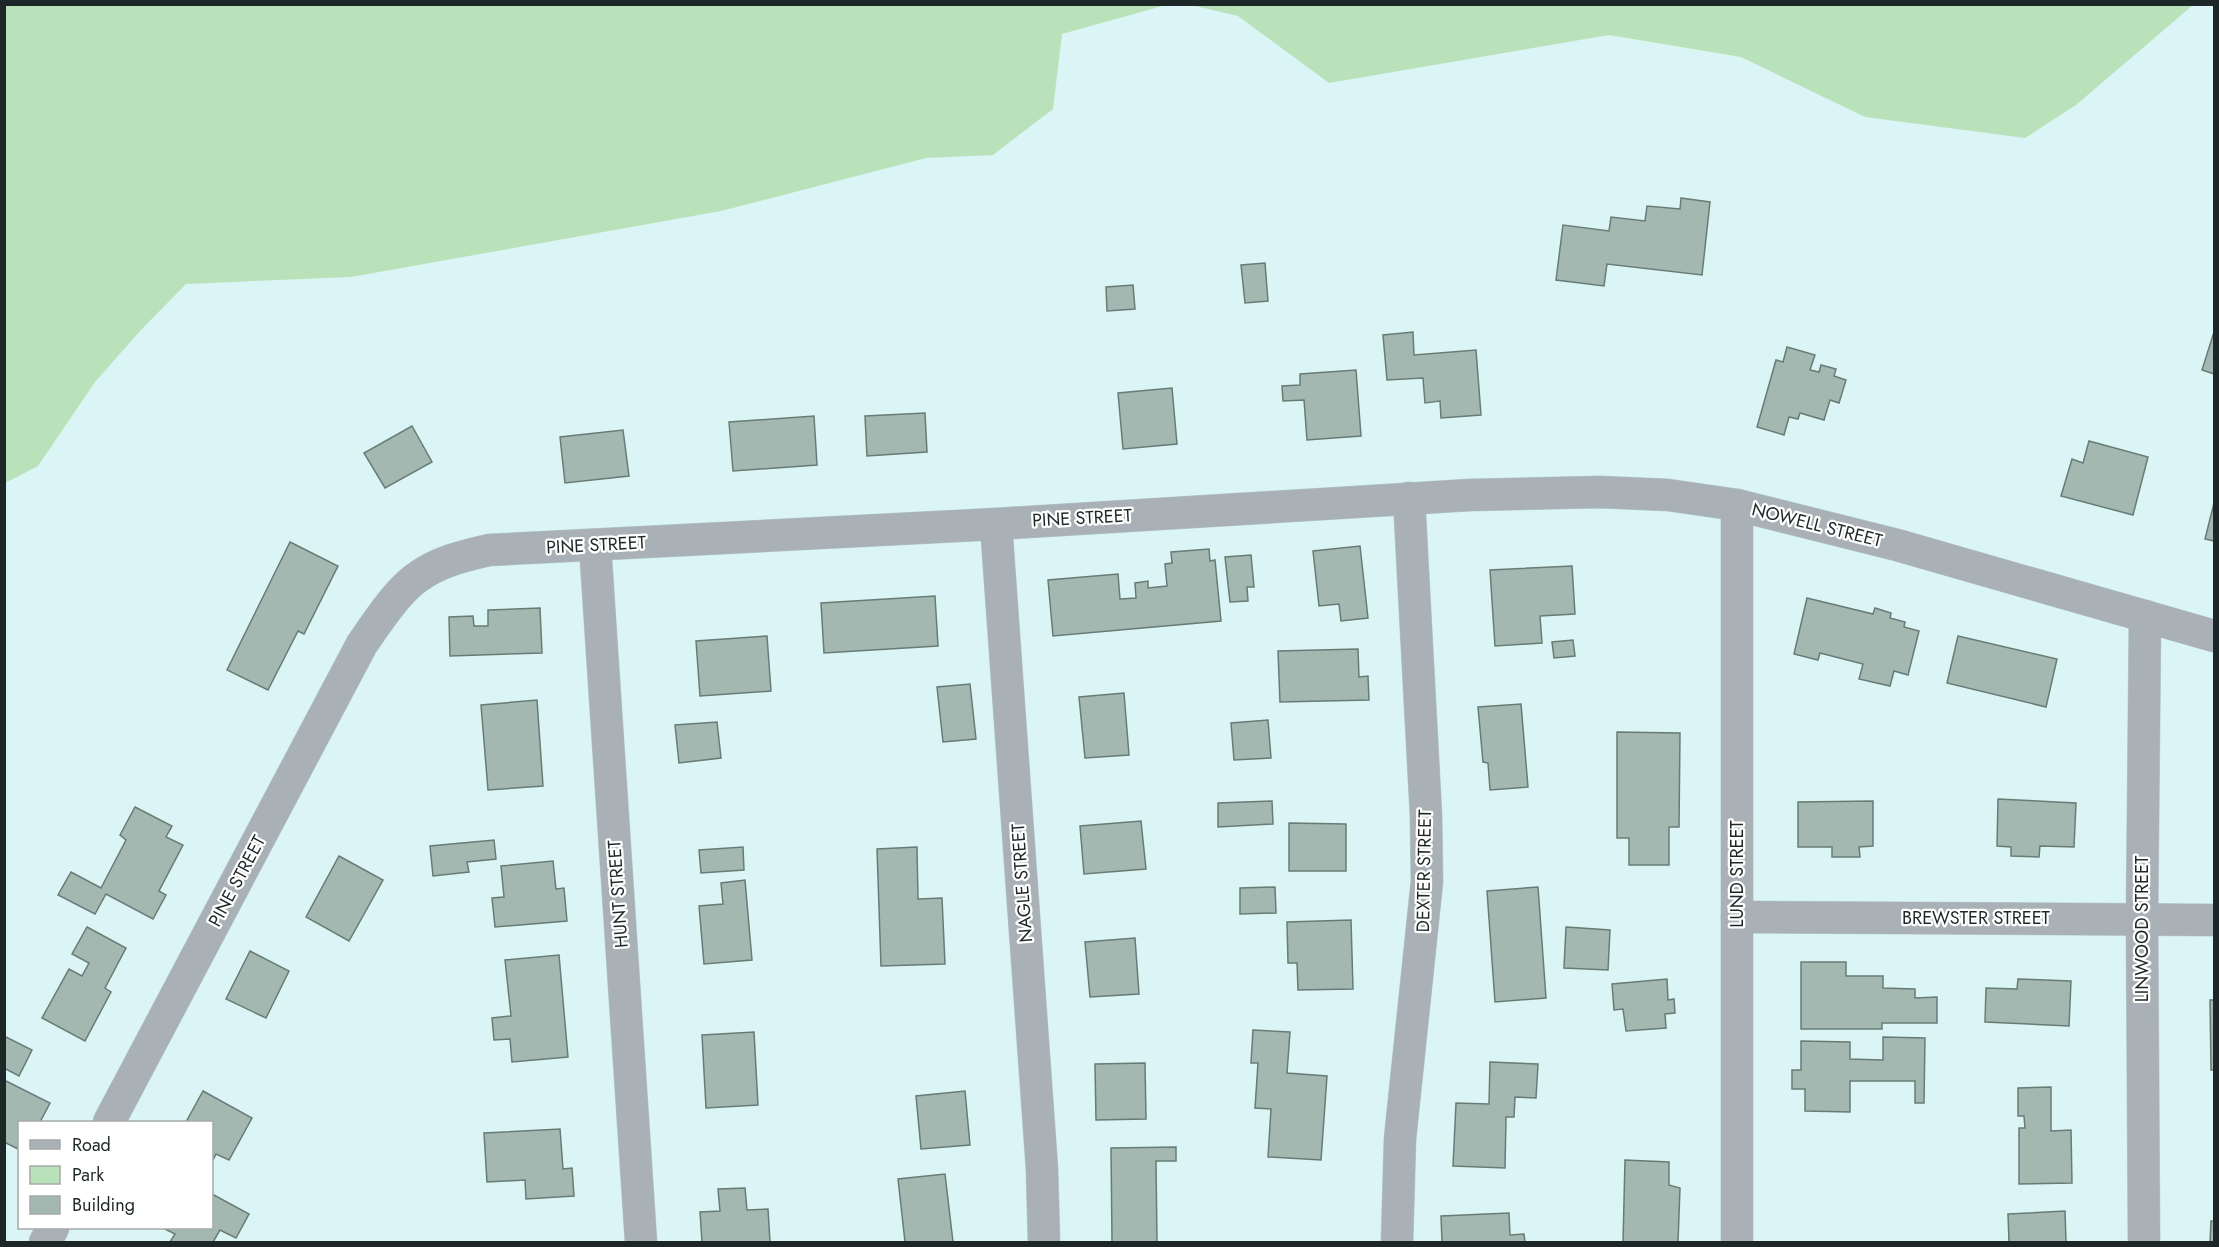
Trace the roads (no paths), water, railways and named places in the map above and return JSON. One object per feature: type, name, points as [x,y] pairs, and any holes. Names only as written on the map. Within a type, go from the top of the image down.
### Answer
[{"type":"street","name":"NOWELL STREET","points":[[1409,498],[1599,492],[1668,495],[1737,505],[1897,545],[2214,636]]},
{"type":"street","name":"PINE STREET","points":[[110,1121],[362,644],[387,609],[414,579],[450,560],[489,550],[996,524],[1409,498]]},
{"type":"street","name":"DEXTER STREET","points":[[1397,1242],[1400,1139],[1427,881],[1426,816],[1409,498]]},
{"type":"street","name":"LUND STREET","points":[[1737,505],[1737,1242]]},
{"type":"street","name":"NAGLE STREET","points":[[996,524],[1042,1169],[1044,1242]]},
{"type":"street","name":"HUNT STREET","points":[[595,545],[641,1242]]},
{"type":"street","name":"LINWOOD STREET","points":[[2144,1242],[2142,920],[2145,616]]},
{"type":"street","name":"BREWSTER STREET","points":[[1737,917],[2214,920]]}]
